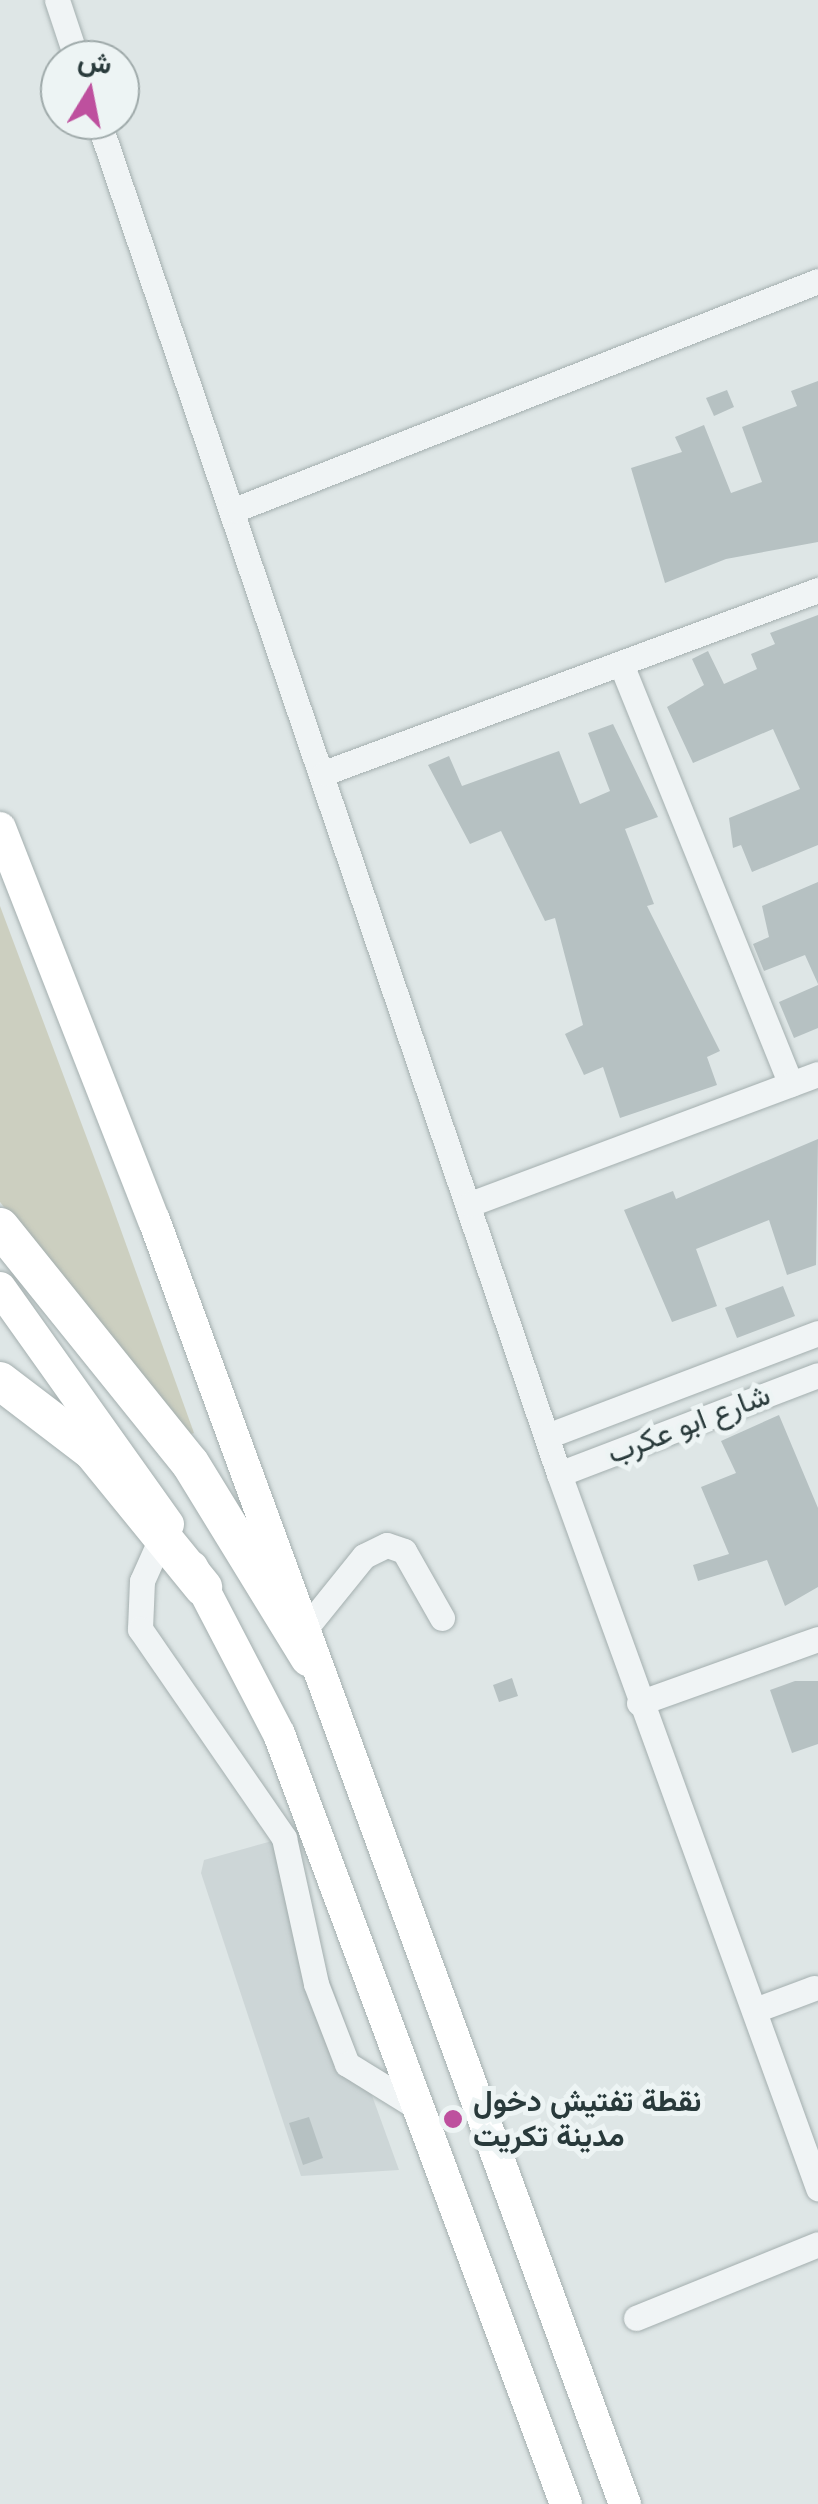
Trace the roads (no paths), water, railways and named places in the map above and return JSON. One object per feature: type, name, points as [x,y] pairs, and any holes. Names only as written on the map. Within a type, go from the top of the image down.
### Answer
[{"type":"highway","points":[[0,1226],[190,1463],[305,1646]]},
{"type":"highway","points":[[0,1381],[92,1451],[203,1587]]},
{"type":"main road","points":[[0,828],[625,2504]]},
{"type":"main road","points":[[0,1288],[112,1436],[203,1587],[278,1734],[566,2504]]},
{"type":"street","points":[[56,0],[71,40]]},
{"type":"street","points":[[105,140],[324,774],[559,1474],[818,2188]]},
{"type":"street","points":[[234,510],[818,282]]},
{"type":"street","points":[[324,774],[818,590]]},
{"type":"street","points":[[621,664],[791,1084]]},
{"type":"street","points":[[470,1204],[818,1074]]},
{"type":"street","points":[[547,1436],[818,1334]]},
{"type":"street","name":"شارع ابو عكرب","points":[[559,1474],[818,1375]]},
{"type":"street","points":[[162,1536],[142,1581],[140,1629],[290,1849],[316,1984],[347,2064],[420,2109]]},
{"type":"street","points":[[305,1646],[364,1556],[387,1545],[404,1551],[442,1618]]},
{"type":"street","points":[[639,1702],[818,1638]]},
{"type":"street","points":[[755,2010],[814,1988]]},
{"type":"street","points":[[636,2318],[818,2244]]},
{"type":"place","name":"نقطة تفتيش دخول مدينة تكريت","points":[[453,2119]]}]
